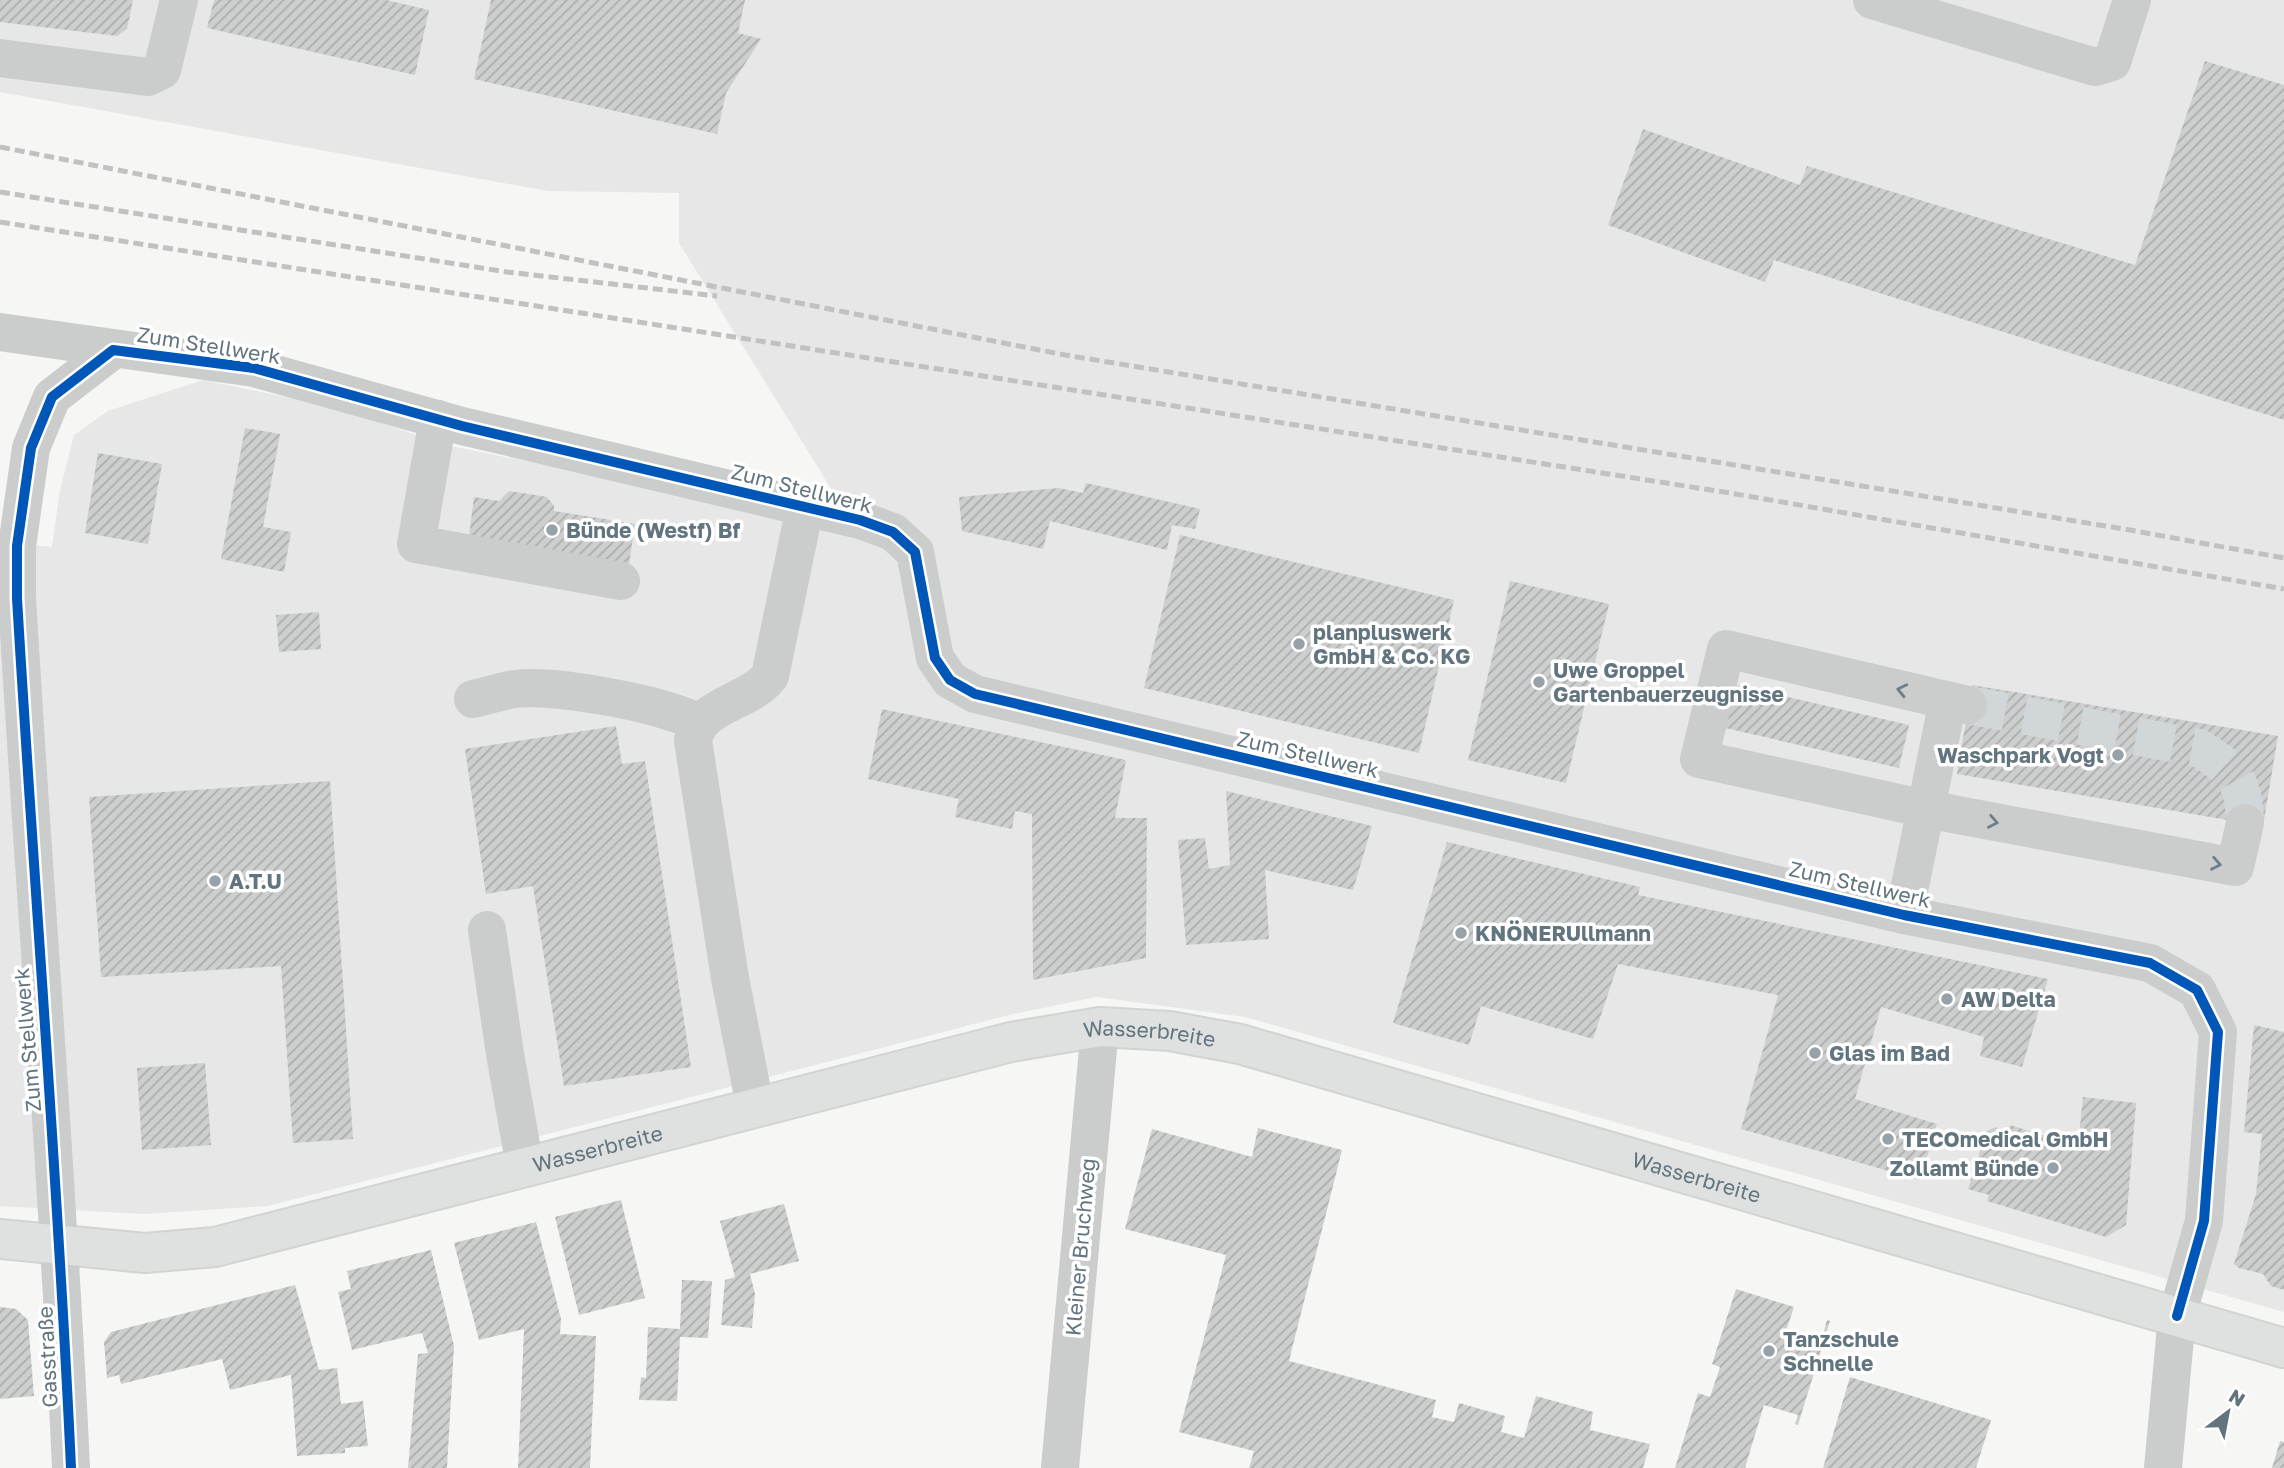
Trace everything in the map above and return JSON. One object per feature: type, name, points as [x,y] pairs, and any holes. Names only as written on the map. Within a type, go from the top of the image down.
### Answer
[{"type":"main road","name":"Wasserbreite","points":[[0,1238],[145,1253],[215,1247],[1011,1042],[1100,1027],[1170,1031],[1240,1044],[2284,1348]]},
{"type":"street","points":[[0,58],[148,77],[162,70],[179,0]]},
{"type":"street","points":[[1872,0],[2095,67],[2112,62],[2132,0]]},
{"type":"street","points":[[0,332],[113,350]]},
{"type":"street","name":"Zum Stellwerk","points":[[61,1244],[37,939],[18,598],[15,446],[52,397],[113,350],[254,368],[438,419],[860,520],[893,532],[915,552],[935,658],[950,680],[975,694],[1904,915],[2150,962],[2197,990],[2218,1032],[2204,1221],[2177,1315],[2163,1468]]},
{"type":"street","points":[[438,419],[416,544],[621,581]]},
{"type":"street","points":[[755,1106],[693,741],[700,724],[708,714],[749,696],[770,676],[805,507]]},
{"type":"street","points":[[1904,915],[1926,809],[1958,703],[1726,649],[1699,760],[1926,809],[2235,867],[2245,823]]},
{"type":"street","points":[[473,699],[516,689],[539,689],[647,705],[683,713],[700,724]]},
{"type":"street","points":[[487,930],[525,1167]]},
{"type":"street","name":"Kleiner Bruchweg","points":[[1059,1468],[1100,1027]]},
{"type":"street","name":"Gasstraße","points":[[61,1244],[71,1468]]},
{"type":"shaded area","points":[[0,0],[2284,0],[2284,1312],[1245,1017],[1097,997],[1013,1014],[268,1206],[143,1214],[0,1206],[0,542],[52,547],[60,490],[74,435],[108,411],[203,380],[329,406],[451,446],[639,484],[823,530],[832,490],[679,243],[679,193],[548,191],[0,92]]},
{"type":"building","points":[[0,0],[133,0],[127,29],[117,36],[0,22]]},
{"type":"building","points":[[214,0],[386,0],[429,10],[415,75],[207,28]]},
{"type":"building","points":[[491,0],[745,0],[738,33],[761,39],[726,93],[717,134],[474,79]]},
{"type":"building","points":[[2205,61],[2284,85],[2284,420],[1774,260],[1765,282],[1608,225],[1643,129],[1800,185],[1807,166],[2135,265]]},
{"type":"building","points":[[245,428],[280,434],[263,527],[291,532],[284,572],[221,559]]},
{"type":"building","points":[[98,453],[162,464],[148,544],[85,533]]},
{"type":"building","points":[[1086,483],[1200,509],[1195,529],[1172,525],[1167,550],[1050,521],[1043,549],[962,531],[959,497],[1059,488],[1083,493]]},
{"type":"building","name":"Bünde (Westf) Bf","points":[[509,491],[547,497],[554,506],[554,511],[635,524],[629,564],[469,536],[474,497],[499,501]]},
{"type":"building","name":"planpluswerk GmbH & Co. KG","points":[[1180,535],[1454,600],[1419,753],[1144,688]]},
{"type":"building","name":"Uwe Groppel Gartenbauerzeugnisse","points":[[1510,581],[1609,604],[1566,783],[1468,760]]},
{"type":"building","points":[[319,612],[321,649],[279,652],[276,615]]},
{"type":"building","points":[[1731,684],[1909,725],[1899,768],[1721,727]]},
{"type":"building","name":"Waschpark Vogt","points":[[1972,685],[2278,736],[2263,826],[1957,774]]},
{"type":"building","points":[[882,709],[1126,760],[1115,818],[1147,818],[1146,958],[1033,980],[1032,814],[1015,811],[1012,829],[955,817],[959,799],[868,779]]},
{"type":"building","points":[[616,726],[622,764],[645,761],[691,1067],[564,1086],[533,886],[486,894],[465,749]]},
{"type":"building","name":"A.T.U","points":[[330,781],[353,1139],[293,1143],[281,966],[101,977],[89,797]]},
{"type":"building","points":[[1226,791],[1372,826],[1353,890],[1265,870],[1269,939],[1186,945],[1178,840],[1205,838],[1209,869],[1230,865]]},
{"type":"building","points":[[1447,842],[1640,887],[1638,895],[2048,979],[2022,1067],[1980,1056],[1984,1037],[1881,1007],[1855,1099],[1937,1124],[1920,1180],[1741,1129],[1778,995],[1618,964],[1593,1039],[1481,1006],[1469,1045],[1393,1023]]},
{"type":"building","points":[[2254,1025],[2284,1032],[2284,1290],[2271,1286],[2263,1274],[2239,1268],[2234,1264],[2256,1194],[2262,1134],[2244,1132]]},
{"type":"building","points":[[205,1063],[211,1145],[142,1150],[137,1068]]},
{"type":"building","name":"Zollamt Bünde","points":[[2083,1097],[2136,1103],[2126,1225],[2106,1237],[1987,1201],[1989,1195],[1968,1189],[1986,1132],[1995,1127],[2009,1131],[2010,1125],[2078,1146]]},
{"type":"building","points":[[1258,1128],[1342,1150],[1289,1361],[1436,1400],[1432,1417],[1454,1422],[1459,1403],[1505,1416],[1501,1432],[1524,1438],[1536,1396],[1593,1412],[1590,1430],[1650,1444],[1643,1468],[1249,1468],[1254,1451],[1179,1432],[1226,1255],[1125,1229],[1152,1129],[1252,1157]]},
{"type":"building","points":[[621,1200],[645,1298],[579,1315],[555,1217]]},
{"type":"building","points":[[784,1204],[799,1261],[750,1274],[755,1294],[752,1328],[721,1325],[725,1280],[735,1277],[720,1221]]},
{"type":"building","points":[[536,1222],[561,1319],[560,1334],[596,1336],[590,1468],[518,1468],[524,1329],[479,1340],[454,1243]]},
{"type":"building","points":[[431,1250],[454,1346],[447,1468],[408,1468],[418,1354],[428,1353],[422,1333],[352,1350],[338,1292],[351,1289],[347,1271]]},
{"type":"building","points":[[682,1280],[712,1281],[708,1338],[680,1337],[677,1401],[639,1400],[641,1377],[646,1378],[648,1327],[680,1329]]},
{"type":"building","points":[[295,1285],[319,1370],[337,1368],[341,1404],[363,1401],[368,1446],[345,1448],[345,1453],[297,1456],[291,1375],[230,1390],[222,1359],[121,1384],[119,1375],[107,1378],[104,1342],[111,1332]]},
{"type":"building","name":"Tanzschule Schnelle","points":[[1736,1289],[1794,1307],[1787,1328],[1822,1338],[1827,1320],[1830,1321],[1798,1425],[1795,1424],[1798,1415],[1764,1405],[1745,1468],[1675,1468],[1698,1393],[1710,1397],[1720,1367],[1712,1364]]},
{"type":"building","points":[[0,1307],[16,1309],[28,1320],[34,1396],[0,1399]]},
{"type":"building","points":[[1850,1377],[1991,1420],[1976,1468],[1823,1468]]},
{"type":"building","points":[[2280,1441],[2284,1442],[2284,1468],[2272,1468]]},
{"type":"tunnel","points":[[1968,705],[2199,748],[2221,763],[2235,778],[2242,796],[2245,823]]},
{"type":"railway","points":[[0,147],[1065,355],[2124,529],[2284,558]]},
{"type":"railway","points":[[0,192],[507,272],[717,296]]},
{"type":"railway","points":[[0,222],[1730,493],[2284,589]]},
{"type":"cycle path","points":[[71,1468],[17,598],[17,546],[31,448],[52,397],[113,350],[254,368],[462,426],[860,520],[893,532],[915,552],[935,658],[950,680],[975,694],[1904,915],[2150,963],[2197,990],[2218,1032],[2204,1221],[2177,1316]]},
{"type":"place","name":"Bünde (Westf) Bf","points":[[552,530]]},
{"type":"place","name":"planpluswerk GmbH & Co. KG","points":[[1299,644]]},
{"type":"place","name":"Uwe Groppel Gartenbauerzeugnisse","points":[[1539,682]]},
{"type":"place","name":"Waschpark Vogt","points":[[2118,755]]},
{"type":"place","name":"A.T.U","points":[[215,881]]},
{"type":"place","name":"KNÖNERUllmann","points":[[1461,933]]},
{"type":"place","name":"AW Delta","points":[[1947,999]]},
{"type":"place","name":"Glas im Bad","points":[[1815,1053]]},
{"type":"place","name":"TECOmedical GmbH","points":[[1888,1139]]},
{"type":"place","name":"Zollamt Bünde","points":[[2053,1168]]},
{"type":"place","name":"Tanzschule Schnelle","points":[[1769,1351]]}]
